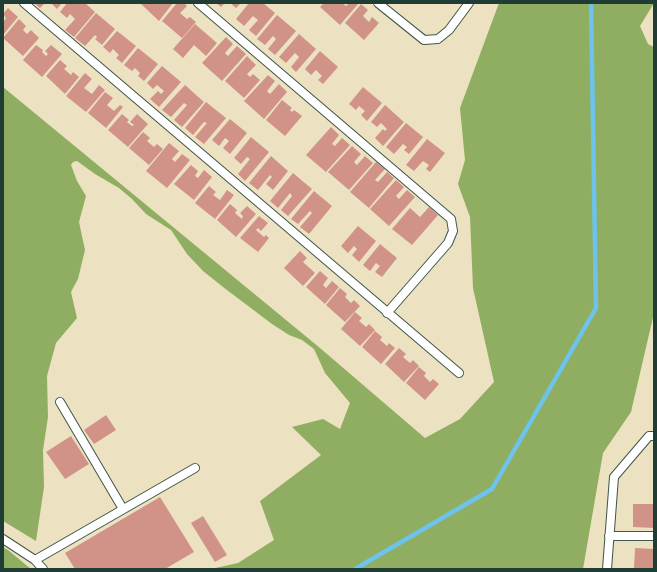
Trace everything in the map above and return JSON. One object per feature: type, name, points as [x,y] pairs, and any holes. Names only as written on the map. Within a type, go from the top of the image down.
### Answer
[{"type":"lane","points":[[24,3],[459,374]]},
{"type":"lane","points":[[198,3],[451,220],[454,231],[448,243],[387,312]]},
{"type":"lane","points":[[378,3],[424,40],[438,39],[449,30],[469,3]]},
{"type":"lane","points":[[60,402],[123,509]]},
{"type":"lane","points":[[607,569],[614,477],[649,436],[654,436]]},
{"type":"lane","points":[[35,560],[194,468]]},
{"type":"lane","points":[[610,536],[654,536]]},
{"type":"lane","points":[[3,538],[35,560],[43,569]]},
{"type":"green space","points":[[499,3],[654,3],[640,26],[648,44],[654,47],[654,313],[631,412],[603,453],[583,569],[211,569],[238,563],[274,540],[260,501],[321,455],[292,427],[323,419],[340,429],[350,403],[325,373],[314,349],[302,340],[289,335],[272,324],[223,287],[203,271],[187,254],[171,230],[146,214],[119,188],[95,174],[77,161],[73,162],[71,165],[77,181],[86,196],[79,222],[85,250],[78,279],[71,292],[77,318],[56,343],[47,376],[48,417],[43,450],[44,487],[36,541],[3,521],[3,87],[320,348],[425,438],[460,419],[494,382],[473,288],[470,217],[458,184],[465,160],[460,108]]},
{"type":"green space","points":[[3,547],[8,550],[31,569],[3,569]]},
{"type":"building","points":[[34,3],[45,3],[40,8]]},
{"type":"building","points":[[62,3],[57,9],[52,4]]},
{"type":"building","points":[[67,3],[85,3],[95,12],[74,37],[65,30],[75,19],[70,14],[67,18],[60,12]]},
{"type":"building","points":[[140,3],[173,3],[159,21]]},
{"type":"building","points":[[177,3],[184,3],[187,6],[180,13],[187,19],[190,17],[196,22],[182,38],[162,21]]},
{"type":"building","points":[[216,3],[225,3],[221,7]]},
{"type":"building","points":[[230,3],[241,3],[236,8]]},
{"type":"building","points":[[249,3],[263,3],[275,13],[256,36],[249,30],[258,20],[253,16],[244,26],[236,19]]},
{"type":"building","points":[[324,3],[342,3],[346,6],[349,3],[359,3],[340,25],[320,7]]},
{"type":"building","points":[[361,4],[368,10],[363,16],[369,22],[372,17],[379,23],[364,40],[345,23]]},
{"type":"building","points":[[8,8],[18,17],[3,35],[3,20],[4,21],[6,18],[3,14]]},
{"type":"building","points":[[96,13],[115,29],[102,45],[95,39],[97,37],[95,35],[85,46],[75,38]]},
{"type":"building","points":[[277,15],[296,31],[275,55],[268,49],[276,39],[273,36],[265,45],[257,39]]},
{"type":"building","points":[[19,19],[26,26],[23,30],[27,34],[31,30],[39,38],[23,56],[3,38]]},
{"type":"building","points":[[195,24],[217,43],[206,56],[194,45],[183,58],[173,49]]},
{"type":"building","points":[[117,31],[136,46],[122,63],[116,58],[119,55],[113,49],[110,53],[103,47]]},
{"type":"building","points":[[299,34],[316,49],[296,72],[291,67],[299,57],[295,53],[286,63],[279,57]]},
{"type":"building","points":[[226,37],[233,44],[225,53],[228,56],[237,46],[246,54],[222,81],[202,63]]},
{"type":"building","points":[[36,45],[43,50],[42,52],[46,56],[48,54],[45,51],[51,45],[62,54],[42,77],[23,60]]},
{"type":"building","points":[[138,48],[158,64],[144,81],[138,76],[140,73],[135,68],[132,71],[124,65]]},
{"type":"building","points":[[320,51],[338,67],[323,84],[318,80],[322,76],[316,70],[311,75],[305,69]]},
{"type":"building","points":[[247,56],[256,65],[247,74],[250,77],[253,74],[260,80],[244,98],[225,81]]},
{"type":"building","points":[[60,60],[67,66],[64,69],[71,75],[73,72],[79,77],[65,94],[46,76]]},
{"type":"building","points":[[162,66],[181,82],[159,107],[150,99],[158,91],[161,94],[164,91],[157,85],[153,89],[147,83]]},
{"type":"building","points":[[85,73],[92,79],[84,88],[92,94],[99,85],[105,90],[86,112],[66,96]]},
{"type":"building","points":[[268,75],[275,81],[267,91],[270,94],[279,84],[287,92],[264,119],[244,101]]},
{"type":"building","points":[[185,85],[204,102],[182,127],[174,120],[187,105],[184,103],[171,117],[162,110]]},
{"type":"building","points":[[363,87],[382,103],[367,121],[361,115],[365,111],[359,106],[356,110],[349,104]]},
{"type":"building","points":[[105,92],[113,98],[107,105],[114,111],[120,105],[123,107],[106,128],[88,113]]},
{"type":"building","points":[[282,100],[292,108],[290,110],[292,112],[294,110],[302,116],[285,136],[266,120]]},
{"type":"building","points":[[206,102],[226,118],[204,144],[195,137],[207,123],[204,122],[193,135],[185,128]]},
{"type":"building","points":[[385,105],[404,122],[383,146],[375,138],[383,129],[385,131],[387,129],[381,123],[377,127],[371,122]]},
{"type":"building","points":[[122,114],[129,120],[127,122],[132,126],[134,125],[130,122],[137,114],[148,124],[128,147],[108,130]]},
{"type":"building","points":[[230,119],[247,133],[230,154],[223,148],[229,141],[225,138],[219,146],[212,140]]},
{"type":"building","points":[[406,123],[423,137],[409,154],[404,150],[407,147],[403,144],[394,154],[386,147]]},
{"type":"building","points":[[331,127],[339,135],[332,144],[335,146],[342,138],[350,145],[326,172],[306,155]]},
{"type":"building","points":[[143,132],[150,138],[147,141],[154,147],[157,144],[163,149],[149,165],[129,148]]},
{"type":"building","points":[[251,137],[269,152],[245,181],[238,174],[250,159],[247,157],[241,164],[234,158]]},
{"type":"building","points":[[427,139],[445,153],[430,172],[426,169],[429,165],[423,161],[414,171],[406,165]]},
{"type":"building","points":[[169,143],[179,151],[172,159],[175,162],[182,154],[190,160],[167,188],[146,171]]},
{"type":"building","points":[[352,146],[361,154],[354,162],[357,165],[365,156],[373,163],[349,190],[328,172]]},
{"type":"building","points":[[271,156],[288,171],[273,190],[266,184],[272,177],[270,175],[258,190],[249,183]]},
{"type":"building","points":[[376,162],[385,169],[375,180],[378,182],[387,172],[394,178],[369,208],[350,192]]},
{"type":"building","points":[[191,165],[198,171],[195,176],[198,178],[204,170],[212,177],[194,200],[174,184]]},
{"type":"building","points":[[293,173],[312,189],[288,216],[281,210],[292,196],[290,193],[278,208],[270,201]]},
{"type":"building","points":[[396,180],[404,187],[396,196],[399,199],[407,190],[415,197],[389,226],[370,209]]},
{"type":"building","points":[[209,186],[216,192],[213,195],[220,200],[227,190],[234,195],[215,219],[195,203]]},
{"type":"building","points":[[314,191],[332,206],[309,234],[300,227],[312,213],[310,211],[298,224],[291,219]]},
{"type":"building","points":[[230,204],[237,210],[235,213],[242,219],[243,216],[240,213],[247,206],[256,214],[236,237],[217,220]]},
{"type":"building","points":[[429,207],[438,215],[412,245],[392,229],[410,208],[420,217]]},
{"type":"building","points":[[259,216],[268,223],[261,231],[258,228],[256,230],[264,237],[266,235],[269,238],[258,252],[240,238]]},
{"type":"building","points":[[358,226],[376,241],[359,262],[352,255],[357,249],[354,246],[348,253],[341,246]]},
{"type":"building","points":[[380,244],[397,258],[382,277],[375,272],[380,266],[376,263],[370,271],[363,265]]},
{"type":"building","points":[[300,251],[307,258],[303,262],[315,273],[303,286],[284,268]]},
{"type":"building","points":[[320,271],[328,278],[323,285],[326,288],[332,281],[339,287],[325,304],[306,287]]},
{"type":"building","points":[[340,288],[347,294],[345,297],[351,303],[354,300],[360,306],[345,322],[326,305]]},
{"type":"building","points":[[355,312],[362,318],[359,321],[366,327],[369,324],[375,330],[360,346],[341,329]]},
{"type":"building","points":[[375,331],[382,337],[380,340],[387,346],[389,343],[395,348],[381,364],[362,347]]},
{"type":"building","points":[[399,348],[406,354],[403,357],[410,363],[413,360],[419,366],[404,382],[385,364]]},
{"type":"building","points":[[419,367],[426,373],[424,376],[430,382],[433,379],[439,384],[425,400],[406,383]]},
{"type":"building","points":[[106,415],[116,430],[94,444],[84,430]]},
{"type":"building","points":[[71,436],[89,464],[65,479],[46,452]]},
{"type":"building","points":[[160,497],[194,552],[165,569],[75,569],[65,553]]},
{"type":"building","points":[[633,504],[654,504],[654,528],[633,527]]},
{"type":"building","points":[[203,516],[227,555],[215,562],[191,523]]},
{"type":"building","points":[[635,548],[654,549],[654,569],[634,569]]},
{"type":"waterway","points":[[355,569],[492,489],[596,308],[591,3]]}]
